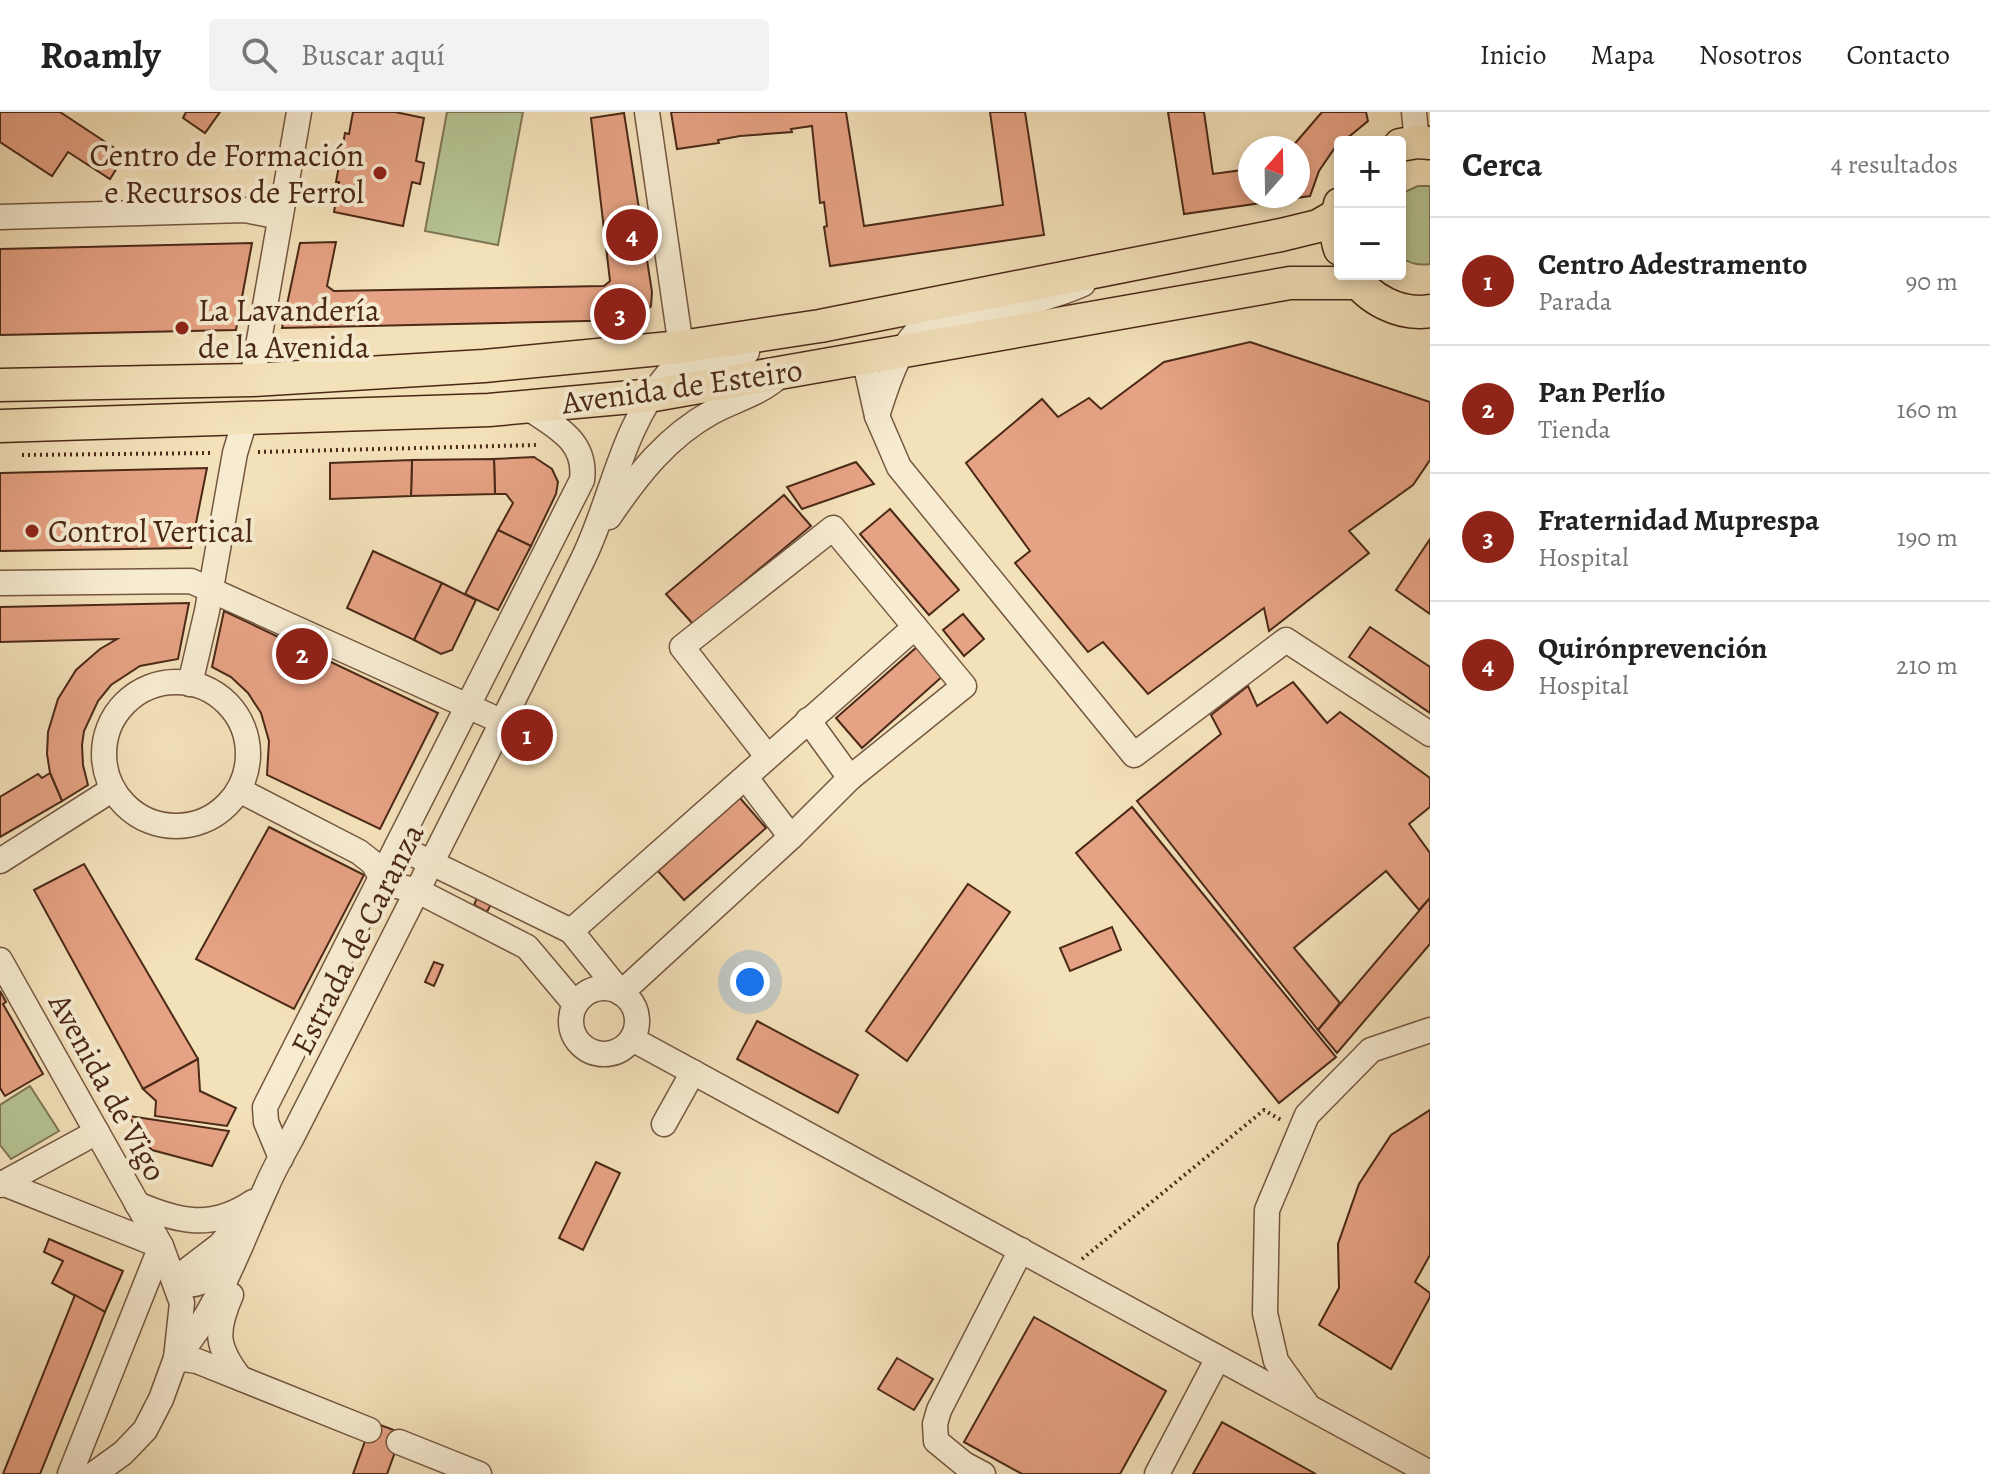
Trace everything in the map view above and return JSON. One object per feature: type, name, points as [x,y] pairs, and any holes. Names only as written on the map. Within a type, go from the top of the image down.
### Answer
[{"type":"main road","name":"Avenida de Esteiro","points":[[0,385],[252,380],[484,366],[681,347],[820,326],[1281,235],[1318,226],[1334,212]]},
{"type":"main road","name":"Avenida de Esteiro","points":[[0,426],[245,420],[527,407],[654,395],[1290,283],[1339,280]]},
{"type":"main road","points":[[1356,280],[1376,299],[1398,309],[1430,311]]},
{"type":"street","points":[[252,380],[299,112]]},
{"type":"street","points":[[647,112],[681,347]]},
{"type":"street","points":[[0,217],[245,210],[280,217]]},
{"type":"street","points":[[877,416],[891,373],[913,336],[926,324],[1055,296],[1091,281],[1108,268]]},
{"type":"street","points":[[585,556],[637,423],[675,368],[777,346],[803,337],[820,326]]},
{"type":"street","points":[[864,358],[877,416],[899,467],[1134,755],[1286,640],[1430,734]]},
{"type":"street","points":[[585,556],[638,473],[678,434],[713,412],[767,387],[782,374]]},
{"type":"street","points":[[281,1158],[266,1122],[265,1107],[582,480],[584,469],[576,445],[565,433],[527,407]]},
{"type":"street","points":[[190,684],[211,589],[235,453],[245,420]]},
{"type":"street","points":[[621,993],[791,837],[850,778],[964,686],[833,528],[682,647],[767,756]]},
{"type":"street","points":[[547,551],[585,556]]},
{"type":"street","name":"Estrada de Caranza","points":[[176,1358],[204,1321],[239,1254],[262,1193],[418,891],[585,556]]},
{"type":"street","points":[[0,583],[191,581],[503,722]]},
{"type":"street","points":[[571,931],[915,627]]},
{"type":"street","points":[[167,683],[190,684],[211,691],[220,698],[242,725],[248,747],[247,769],[239,790],[225,807],[207,819],[186,825],[165,825],[144,818],[126,806],[113,789],[105,767],[104,744],[112,722],[125,703],[144,689],[167,683]]},
{"type":"street","points":[[808,720],[850,778]]},
{"type":"street","points":[[746,778],[791,837]]},
{"type":"street","points":[[0,861],[113,789]]},
{"type":"street","points":[[239,790],[359,852],[373,863],[381,877],[397,886],[418,891],[527,947],[575,1004]]},
{"type":"street","points":[[397,846],[571,931],[632,1003],[637,1017],[632,1039],[617,1051],[600,1054],[588,1050],[574,1034],[571,1023],[575,1004],[592,991],[603,988],[621,993]]},
{"type":"street","name":"Avenida de Vigo","points":[[0,960],[161,1246],[182,1303],[176,1358]]},
{"type":"street","points":[[1310,1408],[1276,1361],[1265,1313],[1267,1210],[1307,1115],[1371,1050],[1430,1030]]},
{"type":"street","points":[[632,1039],[1310,1408],[1417,1470]]},
{"type":"street","points":[[664,1124],[693,1072]]},
{"type":"street","points":[[1,1184],[97,1132]]},
{"type":"street","name":"Avenida de Vigo","points":[[1,1184],[161,1246]]},
{"type":"street","points":[[137,1204],[179,1220],[198,1222],[246,1207],[262,1193]]},
{"type":"street","points":[[239,1254],[202,1283],[187,1286],[177,1283],[186,1271],[220,1245],[262,1193]]},
{"type":"street","points":[[241,1380],[224,1358],[219,1337],[249,1230]]},
{"type":"street","points":[[70,1474],[161,1246]]},
{"type":"street","points":[[983,1474],[964,1464],[936,1441],[935,1424],[939,1410],[1021,1250]]},
{"type":"street","points":[[94,1474],[123,1453],[145,1430],[161,1399],[176,1358],[197,1361],[369,1430]]},
{"type":"street","points":[[1157,1474],[1218,1358]]},
{"type":"street","points":[[399,1442],[469,1472]]},
{"type":"path","points":[[251,452],[545,445]]},
{"type":"path","points":[[15,455],[212,453]]},
{"type":"path","points":[[1065,1274],[1264,1110],[1300,1132]]},
{"type":"green space","points":[[447,112],[523,112],[498,245],[425,231]]},
{"type":"green space","points":[[1418,186],[1430,186],[1430,264],[1414,264],[1406,260],[1406,191]]},
{"type":"green space","points":[[30,1086],[59,1131],[11,1159],[0,1145],[0,1105]]},
{"type":"building","points":[[0,112],[60,112],[125,155],[110,179],[68,152],[52,176],[0,142]]},
{"type":"building","points":[[186,112],[220,112],[205,133],[183,118]]},
{"type":"building","name":"Centro de Formación e Recursos de Ferrol","points":[[353,112],[395,112],[424,118],[416,161],[424,163],[420,184],[412,182],[403,226],[334,212],[345,133],[349,134]]},
{"type":"building","points":[[671,112],[846,112],[864,226],[1003,205],[990,112],[1025,112],[1044,235],[830,266],[812,126],[791,129],[792,132],[740,136],[718,140],[719,143],[677,149]]},
{"type":"building","points":[[1168,112],[1204,112],[1213,174],[1238,171],[1238,206],[1184,214]]},
{"type":"building","points":[[1322,112],[1366,112],[1368,121],[1350,136],[1334,136],[1334,149],[1319,171],[1310,196],[1310,136],[1301,136]]},
{"type":"building","points":[[624,113],[652,292],[651,306],[641,316],[632,320],[282,328],[300,243],[336,242],[327,286],[334,291],[604,286],[610,281],[591,118]]},
{"type":"building","points":[[252,243],[236,330],[0,335],[0,249]]},
{"type":"building","points":[[1250,342],[1430,402],[1430,460],[1413,485],[1349,531],[1369,553],[1269,631],[1264,608],[1148,694],[1103,642],[1088,652],[1015,563],[1030,551],[966,463],[1042,399],[1058,417],[1089,398],[1101,409],[1164,362]]},
{"type":"building","points":[[534,457],[552,469],[558,482],[556,494],[531,546],[498,530],[513,503],[506,494],[495,494],[494,459]]},
{"type":"building","points":[[494,459],[495,494],[411,496],[412,460]]},
{"type":"building","points":[[412,460],[411,496],[330,499],[330,463]]},
{"type":"building","points":[[856,462],[874,484],[802,509],[787,487]]},
{"type":"building","points":[[207,468],[191,548],[0,551],[0,473]]},
{"type":"building","points":[[784,495],[811,526],[693,624],[666,594]]},
{"type":"building","points":[[890,509],[959,590],[929,615],[860,534]]},
{"type":"building","points":[[498,530],[531,546],[498,610],[465,594]]},
{"type":"building","points":[[1430,539],[1430,614],[1396,590]]},
{"type":"building","points":[[373,551],[442,583],[414,640],[347,608]]},
{"type":"building","points":[[442,583],[476,600],[452,650],[441,654],[414,640]]},
{"type":"building","points":[[189,603],[178,659],[140,666],[111,685],[98,701],[84,731],[82,745],[88,785],[62,801],[50,773],[47,754],[48,732],[58,699],[76,670],[117,639],[0,642],[0,607]]},
{"type":"building","points":[[224,611],[438,713],[380,829],[267,775],[269,741],[261,713],[248,693],[231,677],[212,667]]},
{"type":"building","points":[[963,614],[984,639],[964,656],[943,630]]},
{"type":"building","points":[[1370,627],[1430,667],[1430,713],[1349,657]]},
{"type":"building","points":[[918,646],[944,675],[862,748],[836,718]]},
{"type":"building","points":[[1293,682],[1327,723],[1340,712],[1430,778],[1430,807],[1409,824],[1430,853],[1430,898],[1419,910],[1386,871],[1294,948],[1340,1003],[1318,1030],[1137,801],[1221,734],[1211,715],[1248,686],[1257,706]]},
{"type":"building","points":[[50,773],[62,801],[0,837],[0,797],[38,774],[42,778]]},
{"type":"building","points":[[740,798],[766,828],[684,900],[658,871]]},
{"type":"building","points":[[1132,807],[1336,1057],[1279,1103],[1076,853]]},
{"type":"building","points":[[269,827],[364,875],[294,1009],[196,959]]},
{"type":"building","points":[[84,864],[198,1059],[143,1089],[34,890]]},
{"type":"building","points":[[968,884],[1010,912],[907,1061],[866,1031]]},
{"type":"building","points":[[479,893],[493,900],[487,912],[474,905]]},
{"type":"building","points":[[1430,898],[1430,944],[1337,1053],[1318,1030]]},
{"type":"building","points":[[1112,927],[1121,950],[1070,971],[1060,948]]},
{"type":"building","points":[[434,962],[443,965],[434,986],[425,982]]},
{"type":"building","points":[[0,991],[6,1002],[3,1004],[43,1074],[5,1096],[0,1088]]},
{"type":"building","points":[[757,1021],[858,1075],[838,1113],[737,1059]]},
{"type":"building","points":[[198,1059],[200,1091],[236,1108],[227,1126],[155,1116],[156,1101],[143,1089]]},
{"type":"building","points":[[1430,1110],[1430,1255],[1415,1282],[1430,1293],[1430,1297],[1391,1369],[1319,1325],[1339,1288],[1338,1244],[1359,1184],[1391,1135]]},
{"type":"building","points":[[129,1116],[229,1131],[212,1166],[152,1150]]},
{"type":"building","points":[[596,1162],[620,1173],[583,1250],[559,1238]]},
{"type":"building","points":[[49,1239],[123,1271],[105,1312],[52,1283],[63,1261],[44,1252]]},
{"type":"building","points":[[75,1295],[105,1312],[92,1345],[40,1474],[3,1474]]},
{"type":"building","points":[[1034,1317],[1166,1391],[1120,1474],[1022,1474],[964,1442]]},
{"type":"building","points":[[897,1358],[933,1379],[914,1410],[878,1389]]},
{"type":"building","points":[[372,1422],[402,1433],[387,1474],[353,1474]]},
{"type":"building","points":[[1222,1422],[1316,1474],[1193,1474]]},
{"type":"place","name":"Centro de Formación e Recursos de Ferrol","points":[[380,173]]},
{"type":"place","name":"Quirónprevención","points":[[632,235]]},
{"type":"place","name":"Fraternidad Muprespa","points":[[620,314]]},
{"type":"place","name":"La Lavandería de la Avenida","points":[[182,328]]},
{"type":"place","name":"Control Vertical","points":[[32,531]]},
{"type":"place","name":"Pan Perlío","points":[[302,654]]},
{"type":"place","name":"Centro Adestramento","points":[[527,735]]}]
